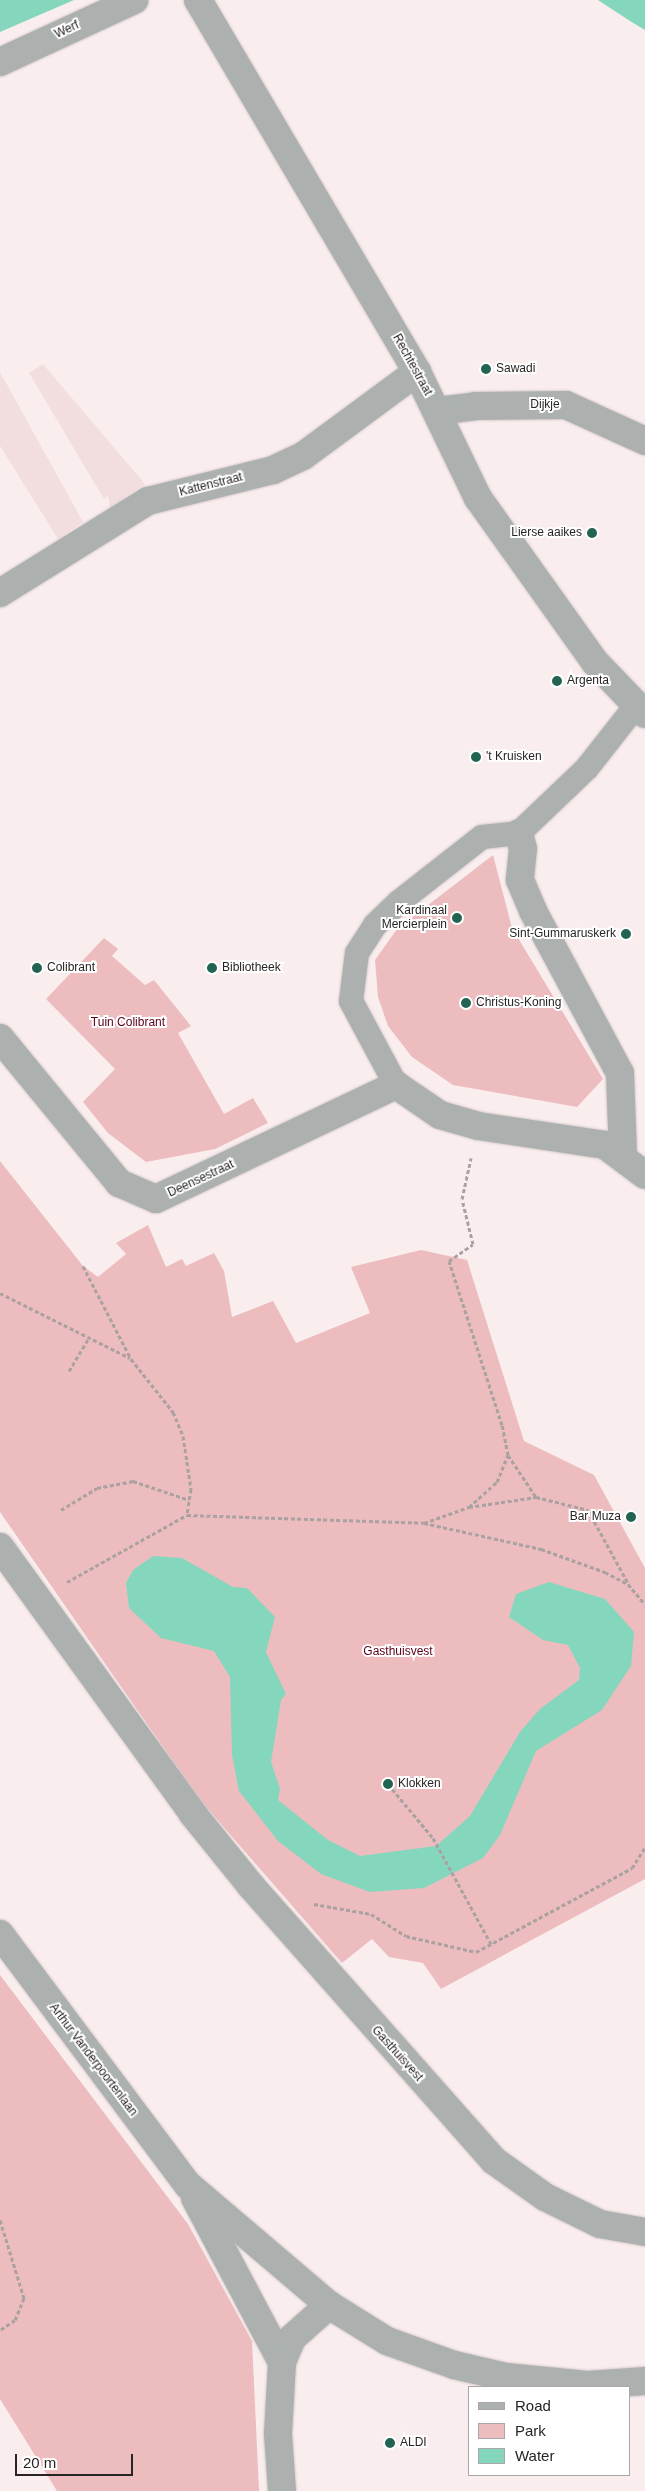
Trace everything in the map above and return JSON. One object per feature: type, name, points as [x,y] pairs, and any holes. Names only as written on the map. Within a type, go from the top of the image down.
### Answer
[{"type":"street","name":"Werf","points":[[0,62],[134,0]]},
{"type":"street","name":"Rechtestraat","points":[[198,0],[418,372],[478,498],[595,662],[640,710]]},
{"type":"street","name":"Kattenstraat","points":[[0,593],[148,502],[272,470],[303,456],[418,372]]},
{"type":"street","name":"Dijkje","points":[[437,411],[475,406],[566,405],[645,441]]},
{"type":"street","points":[[640,710],[587,768],[519,834],[482,837],[399,902],[375,925],[357,953],[351,1001],[396,1085],[440,1115],[478,1126],[604,1145],[623,1154],[645,1175]]},
{"type":"street","points":[[519,834],[523,848],[520,880],[532,911],[620,1073],[623,1154]]},
{"type":"street","name":"Deensestraat","points":[[0,1038],[119,1183],[156,1200],[396,1085]]},
{"type":"street","name":"Gasthuisvest","points":[[0,1547],[192,1814],[283,1923],[494,2160],[544,2197],[600,2224],[645,2232]]},
{"type":"street","name":"Arthur Vanderpoortenlaan","points":[[0,1934],[188,2185],[282,2362]]},
{"type":"street","name":"Arthur Vanderpoortenlaan","points":[[188,2185],[329,2304],[387,2341],[454,2365],[506,2377],[588,2385],[645,2381]]},
{"type":"street","points":[[282,2491],[278,2434],[282,2362],[292,2338],[329,2304]]},
{"type":"path","points":[[478,1126],[462,1199],[473,1244],[449,1261],[508,1455],[536,1497]]},
{"type":"path","points":[[83,1266],[131,1359],[173,1412],[183,1436],[190,1500],[187,1516]]},
{"type":"path","points":[[0,1293],[131,1359]]},
{"type":"path","points":[[70,1371],[89,1338]]},
{"type":"path","points":[[469,1508],[497,1482],[508,1455]]},
{"type":"path","points":[[61,1510],[97,1488],[134,1481],[190,1500]]},
{"type":"path","points":[[424,1523],[469,1508],[536,1497],[588,1510],[628,1584],[645,1604]]},
{"type":"path","points":[[36,1599],[187,1516],[424,1523],[541,1549],[628,1584]]},
{"type":"path","points":[[388,1784],[433,1838],[455,1884],[490,1944]]},
{"type":"path","points":[[283,1923],[296,1911],[320,1902],[371,1914],[406,1936],[476,1952],[632,1868],[645,1847]]},
{"type":"path","points":[[0,2220],[24,2298],[15,2320],[0,2330]]},
{"type":"shaded area","points":[[43,364],[145,484],[110,507],[108,496],[104,499],[29,373]]},
{"type":"shaded area","points":[[0,372],[83,522],[58,539],[0,446]]},
{"type":"green space","points":[[493,855],[512,928],[603,1079],[577,1107],[453,1085],[412,1057],[388,1026],[378,997],[375,960],[397,929]]},
{"type":"green space","name":"Tuin Colibrant","points":[[104,938],[118,949],[112,956],[145,985],[154,980],[191,1026],[178,1033],[224,1114],[253,1098],[268,1123],[215,1149],[146,1162],[108,1133],[83,1102],[115,1069],[46,999]]},
{"type":"green space","name":"Gasthuisvest","points":[[0,1161],[83,1266],[98,1277],[126,1254],[116,1243],[148,1225],[166,1267],[182,1259],[186,1266],[214,1253],[224,1271],[232,1317],[273,1301],[296,1343],[370,1313],[351,1267],[421,1250],[467,1260],[524,1441],[594,1475],[645,1568],[645,1879],[441,1989],[423,1963],[389,1957],[372,1939],[342,1963],[199,1799],[0,1512]]},
{"type":"green space","points":[[0,1975],[188,2224],[252,2341],[259,2491],[57,2491],[0,2399]]},
{"type":"water","points":[[0,0],[74,0],[0,32]]},
{"type":"water","points":[[598,0],[645,0],[645,30],[630,21]]},
{"type":"water","points":[[153,1556],[182,1558],[233,1587],[247,1588],[275,1617],[266,1652],[286,1694],[281,1700],[271,1762],[280,1789],[278,1800],[328,1840],[360,1856],[436,1846],[470,1816],[520,1732],[540,1709],[579,1680],[580,1668],[568,1645],[543,1640],[509,1617],[516,1594],[549,1582],[605,1599],[634,1632],[631,1666],[602,1710],[536,1751],[500,1835],[483,1858],[424,1888],[370,1892],[321,1874],[278,1841],[239,1791],[232,1755],[230,1677],[214,1651],[161,1638],[129,1608],[126,1583],[133,1570]]},
{"type":"place","name":"Sawadi","points":[[486,369]]},
{"type":"place","name":"Lierse aaikes","points":[[592,533]]},
{"type":"place","name":"Argenta","points":[[557,681]]},
{"type":"place","name":"'t Kruisken","points":[[476,757]]},
{"type":"place","name":"Kardinaal Mercierplein","points":[[457,918]]},
{"type":"place","name":"Sint-Gummaruskerk","points":[[626,934]]},
{"type":"place","name":"Colibrant","points":[[37,968]]},
{"type":"place","name":"Bibliotheek","points":[[212,968]]},
{"type":"place","name":"Christus-Koning","points":[[466,1003]]},
{"type":"place","name":"Bar Muza","points":[[631,1517]]},
{"type":"place","name":"Klokken","points":[[388,1784]]},
{"type":"place","name":"ALDI","points":[[390,2443]]}]
